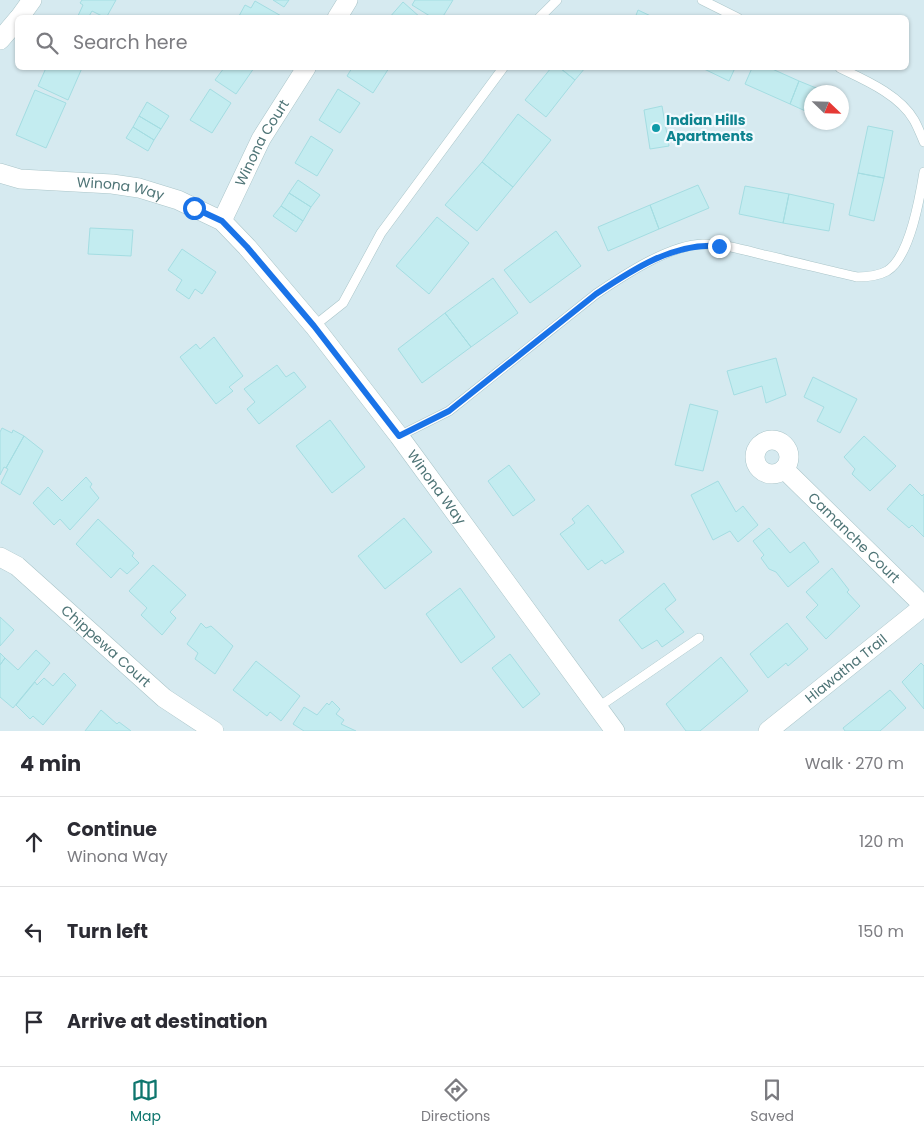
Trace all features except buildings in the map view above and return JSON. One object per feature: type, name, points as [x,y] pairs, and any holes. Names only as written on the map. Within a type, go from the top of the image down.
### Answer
[{"type":"street","points":[[20,15],[32,0]]},
{"type":"street","points":[[339,15],[348,0]]},
{"type":"street","points":[[0,40],[15,22]]},
{"type":"street","name":"Winona Court","points":[[222,221],[261,139],[305,70]]},
{"type":"street","name":"Winona Way","points":[[0,173],[20,179],[112,184],[139,188],[178,200],[222,221],[247,247],[314,326],[399,436],[615,731]]},
{"type":"street","name":"Camanche Court","points":[[784,469],[924,606]]},
{"type":"street","name":"Chippewa Court","points":[[0,557],[17,566],[164,698],[214,731]]},
{"type":"street","name":"Hiawatha Trail","points":[[768,731],[924,606]]},
{"type":"lane","points":[[542,15],[557,0]]},
{"type":"lane","points":[[702,0],[732,15]]},
{"type":"lane","points":[[314,326],[343,303],[381,233],[502,70]]},
{"type":"lane","points":[[844,70],[867,80],[904,108],[914,119],[924,142]]},
{"type":"lane","points":[[399,436],[449,411],[612,283],[643,265],[690,246],[703,244],[739,249],[857,277],[870,277],[887,271],[903,253],[924,172]]},
{"type":"lane","points":[[598,708],[699,638]]},
{"type":"shaded area","points":[[0,0],[924,0],[924,731],[0,731]]},
{"type":"place","name":"Indian Hills Apartments","points":[[656,128]]},
{"type":"route","points":[[194,208],[222,221],[247,247],[314,326],[399,436],[449,411],[596,294],[620,278],[643,265],[690,246],[703,244],[719,246]]}]
